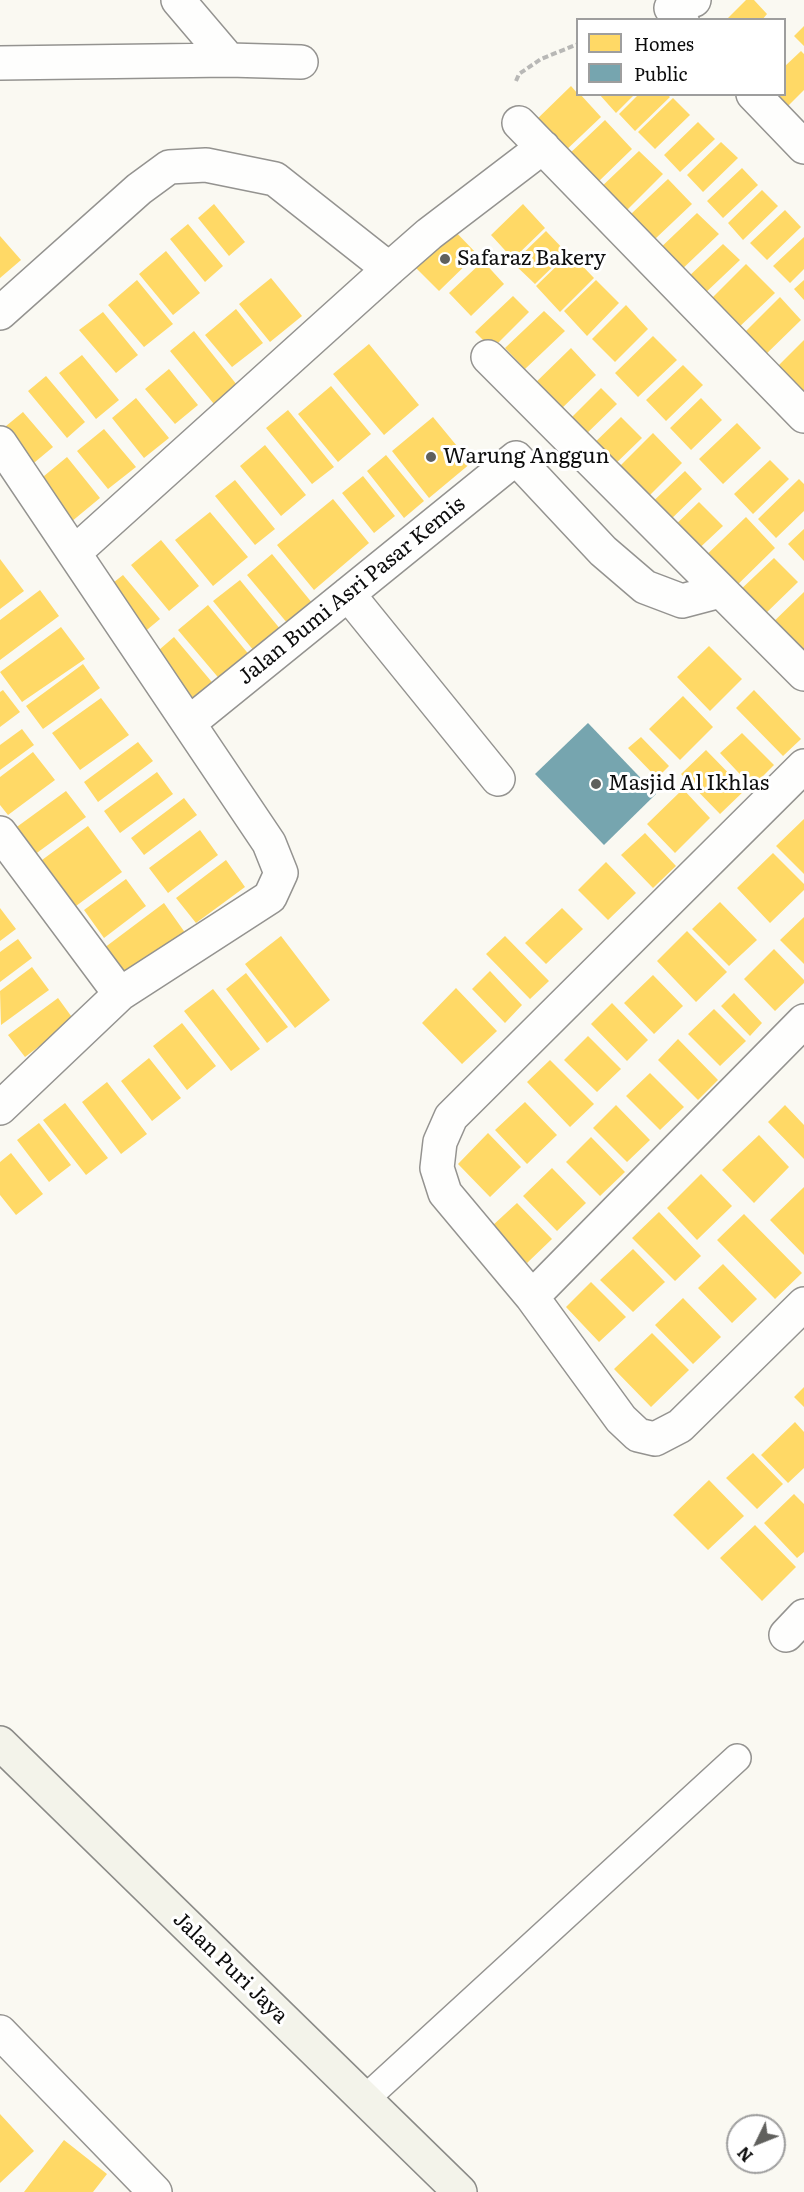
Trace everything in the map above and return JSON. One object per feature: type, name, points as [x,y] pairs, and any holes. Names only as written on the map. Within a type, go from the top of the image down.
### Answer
[{"type":"street","points":[[178,0],[230,60]]},
{"type":"street","points":[[680,18],[671,8],[694,0]]},
{"type":"street","points":[[0,63],[230,60],[301,62]]},
{"type":"street","points":[[755,96],[804,147]]},
{"type":"street","points":[[519,123],[804,416]]},
{"type":"street","points":[[74,553],[429,234],[543,147]]},
{"type":"street","points":[[0,314],[139,189],[169,167],[206,165],[241,170],[275,179],[389,269]]},
{"type":"street","points":[[488,357],[804,674]]},
{"type":"street","points":[[0,443],[269,843],[281,873],[270,897],[120,994],[0,1108]]},
{"type":"street","name":"Jalan Bumi Asri Pasar Kemis","points":[[189,723],[516,458],[603,550],[645,587],[682,601],[720,591]]},
{"type":"street","points":[[348,594],[498,779]]},
{"type":"street","points":[[804,766],[451,1117],[440,1142],[437,1168],[445,1193],[532,1297],[621,1419],[638,1435],[655,1439],[680,1426],[804,1304]]},
{"type":"street","points":[[0,833],[120,994]]},
{"type":"street","points":[[532,1297],[804,1021]]},
{"type":"street","name":"Jalan Puri Jaya","points":[[0,1743],[460,2192]]},
{"type":"street","points":[[0,2032],[155,2192]]},
{"type":"lane","points":[[364,2100],[737,1758]]},
{"type":"path","points":[[519,123],[510,108],[510,92],[519,74],[541,59],[576,45]]},
{"type":"building: Homes","points":[[746,0],[754,0],[767,14],[764,18],[728,18]]},
{"type":"building: Homes","points":[[804,26],[804,46],[794,36]]},
{"type":"building: Homes","points":[[801,51],[804,54],[804,90],[778,116],[760,96],[786,96],[786,65]]},
{"type":"building: Homes","points":[[571,86],[576,92],[576,96],[582,96],[601,117],[563,153],[533,123]]},
{"type":"building: Homes","points":[[601,96],[633,96],[616,113]]},
{"type":"building: Homes","points":[[637,96],[670,97],[635,131],[619,114]]},
{"type":"building: Homes","points":[[673,98],[690,115],[655,149],[638,132]]},
{"type":"building: Homes","points":[[605,120],[632,149],[596,184],[567,156]]},
{"type":"building: Homes","points":[[698,122],[715,139],[680,172],[664,155]]},
{"type":"building: Homes","points":[[721,142],[738,158],[703,192],[687,175]]},
{"type":"building: Homes","points":[[639,151],[663,174],[623,214],[599,189]]},
{"type":"building: Homes","points":[[742,168],[758,185],[723,218],[707,201]]},
{"type":"building: Homes","points":[[668,179],[692,204],[655,239],[631,214]]},
{"type":"building: Homes","points":[[762,190],[778,206],[743,240],[728,223]]},
{"type":"building: Homes","points":[[214,204],[245,242],[229,256],[198,218]]},
{"type":"building: Homes","points":[[523,204],[545,228],[513,259],[491,235]]},
{"type":"building: Homes","points":[[785,210],[801,227],[767,260],[750,243]]},
{"type":"building: Homes","points":[[697,213],[719,234],[677,274],[656,252]]},
{"type":"building: Homes","points":[[188,224],[223,266],[205,282],[170,239]]},
{"type":"building: Homes","name":"Safaraz Bakery","points":[[451,227],[477,254],[439,291],[413,265]]},
{"type":"building: Homes","points":[[546,231],[567,253],[535,284],[513,263]]},
{"type":"building: Homes","points":[[0,236],[21,260],[0,278]]},
{"type":"building: Homes","points":[[804,237],[804,269],[790,283],[773,266]]},
{"type":"building: Homes","points":[[723,244],[740,260],[702,296],[686,279]]},
{"type":"building: Homes","points":[[166,251],[200,293],[173,315],[139,274]]},
{"type":"building: Homes","points":[[570,253],[594,278],[560,312],[536,286]]},
{"type":"building: Homes","points":[[483,261],[504,284],[471,316],[449,293]]},
{"type":"building: Homes","points":[[746,264],[775,293],[736,330],[708,302]]},
{"type":"building: Homes","points":[[271,278],[302,316],[270,342],[239,304]]},
{"type":"building: Homes","points":[[137,280],[173,324],[144,347],[108,305]]},
{"type":"building: Homes","points":[[596,280],[619,303],[587,336],[564,311]]},
{"type":"building: Homes","points":[[804,280],[804,300],[794,289]]},
{"type":"building: Homes","points":[[513,296],[529,312],[492,349],[475,332]]},
{"type":"building: Homes","points":[[780,297],[801,320],[759,361],[738,339]]},
{"type":"building: Homes","points":[[626,305],[648,329],[615,362],[592,339]]},
{"type":"building: Homes","points":[[236,309],[263,343],[232,367],[205,335]]},
{"type":"building: Homes","points":[[544,311],[565,331],[525,369],[505,348]]},
{"type":"building: Homes","points":[[103,312],[138,355],[116,373],[79,330]]},
{"type":"building: Homes","points":[[194,331],[237,385],[214,404],[170,351]]},
{"type":"building: Homes","points":[[653,336],[677,360],[638,397],[615,373]]},
{"type":"building: Homes","points":[[804,340],[804,395],[768,376]]},
{"type":"building: Homes","points":[[369,344],[419,405],[384,435],[333,374]]},
{"type":"building: Homes","points":[[571,348],[596,375],[556,414],[530,388]]},
{"type":"building: Homes","points":[[82,355],[119,400],[96,419],[59,373]]},
{"type":"building: Homes","points":[[683,365],[703,385],[666,421],[646,400]]},
{"type":"building: Homes","points":[[169,369],[198,405],[175,424],[145,389]]},
{"type":"building: Homes","points":[[46,376],[85,422],[67,438],[28,391]]},
{"type":"building: Homes","points":[[331,386],[371,434],[338,462],[298,414]]},
{"type":"building: Homes","points":[[601,388],[617,404],[581,439],[566,423]]},
{"type":"building: Homes","points":[[136,398],[169,438],[144,458],[112,418]]},
{"type":"building: Homes","points":[[701,398],[722,420],[691,450],[670,428]]},
{"type":"building: Homes","points":[[288,410],[334,467],[312,484],[266,428]]},
{"type":"building: Homes","points":[[23,412],[53,447],[29,467],[0,431]]},
{"type":"building: Homes","name":"Warung Anggun","points":[[433,417],[471,463],[429,498],[392,451]]},
{"type":"building: Homes","points":[[621,417],[642,438],[608,471],[587,450]]},
{"type":"building: Homes","points":[[737,423],[761,448],[723,484],[699,459]]},
{"type":"building: Homes","points":[[104,429],[136,467],[108,489],[77,451]]},
{"type":"building: Homes","points":[[653,433],[682,463],[643,502],[614,472]]},
{"type":"building: Homes","points":[[265,445],[306,495],[281,516],[240,466]]},
{"type":"building: Homes","points":[[386,455],[424,501],[404,518],[367,471]]},
{"type":"building: Homes","points":[[67,457],[100,498],[71,522],[38,481]]},
{"type":"building: Homes","points":[[770,460],[789,479],[753,514],[734,494]]},
{"type":"building: Homes","points":[[685,471],[702,489],[663,527],[645,509]]},
{"type":"building: Homes","points":[[363,476],[395,516],[374,533],[342,493]]},
{"type":"building: Homes","points":[[799,479],[804,484],[804,511],[776,538],[758,519]]},
{"type":"building: Homes","points":[[235,480],[275,529],[255,545],[215,496]]},
{"type":"building: Homes","points":[[333,499],[369,543],[314,590],[277,545]]},
{"type":"building: Homes","points":[[699,502],[723,526],[692,555],[669,531]]},
{"type":"building: Homes","points":[[210,512],[248,557],[213,586],[175,540]]},
{"type":"building: Homes","points":[[746,517],[775,548],[728,594],[698,563]]},
{"type":"building: Homes","points":[[804,529],[804,561],[788,544]]},
{"type":"building: Homes","points":[[161,540],[199,586],[169,611],[131,565]]},
{"type":"building: Homes","points":[[272,554],[313,604],[288,624],[247,575]]},
{"type":"building: Homes","points":[[774,558],[798,582],[762,617],[738,592]]},
{"type":"building: Homes","points":[[0,559],[24,591],[0,609]]},
{"type":"building: Homes","points":[[123,575],[160,619],[142,634],[104,590]]},
{"type":"building: Homes","points":[[240,580],[281,630],[254,651],[213,601]]},
{"type":"building: Homes","points":[[40,590],[59,616],[0,660],[0,620]]},
{"type":"building: Homes","points":[[804,592],[804,661],[764,631]]},
{"type":"building: Homes","points":[[208,605],[251,657],[222,682],[178,630]]},
{"type":"building: Homes","points":[[61,627],[85,659],[22,702],[0,672]]},
{"type":"building: Homes","points":[[174,637],[216,687],[193,706],[152,656]]},
{"type":"building: Homes","points":[[709,646],[742,679],[710,711],[677,677]]},
{"type":"building: Homes","points":[[83,664],[100,688],[43,729],[26,706]]},
{"type":"building: Homes","points":[[3,690],[20,712],[0,727],[0,692]]},
{"type":"building: Homes","points":[[754,690],[801,739],[783,756],[736,708]]},
{"type":"building: Homes","points":[[683,696],[713,727],[680,760],[649,729]]},
{"type":"building: Homes","points":[[101,698],[129,735],[80,770],[52,733]]},
{"type":"building: Homes","points":[[22,729],[34,745],[0,770],[0,745]]},
{"type":"building: Homes","points":[[742,733],[774,765],[752,787],[720,753]]},
{"type":"building: Homes","points":[[641,737],[669,766],[657,778],[628,748]]},
{"type":"building: Homes","points":[[138,742],[153,761],[98,802],[84,782]]},
{"type":"building: Homes","points":[[706,750],[745,790],[720,814],[681,774]]},
{"type":"building: Homes","points":[[33,752],[55,780],[8,815],[0,805],[0,777]]},
{"type":"building: Homes","points":[[157,772],[173,794],[120,833],[104,811]]},
{"type":"building: Homes","points":[[683,789],[710,818],[675,853],[647,824]]},
{"type":"building: Homes","points":[[66,791],[86,817],[34,855],[14,829]]},
{"type":"building: Homes","points":[[184,798],[197,815],[144,855],[131,838]]},
{"type":"building: Homes","points":[[804,819],[804,874],[776,846]]},
{"type":"building: Homes","points":[[88,826],[122,872],[76,906],[42,860]]},
{"type":"building: Homes","points":[[200,830],[218,855],[168,893],[149,868]]},
{"type":"building: Homes","points":[[645,833],[676,866],[653,888],[621,855]]},
{"type":"building: Homes","points":[[773,853],[804,884],[804,890],[770,923],[737,888]]},
{"type":"building: Homes","points":[[226,860],[245,887],[196,923],[176,898]]},
{"type":"building: Homes","points":[[606,862],[636,893],[608,920],[578,890]]},
{"type":"building: Homes","points":[[126,879],[146,906],[104,938],[84,910]]},
{"type":"building: Homes","points":[[720,902],[757,940],[729,966],[692,929]]},
{"type":"building: Homes","points":[[164,903],[186,934],[126,977],[104,948]]},
{"type":"building: Homes","points":[[0,908],[16,929],[0,941]]},
{"type":"building: Homes","points":[[562,908],[583,929],[546,964],[525,943]]},
{"type":"building: Homes","points":[[804,917],[804,964],[780,940]]},
{"type":"building: Homes","points":[[687,931],[727,972],[696,1002],[657,961]]},
{"type":"building: Homes","points":[[281,936],[330,1000],[295,1028],[245,964]]},
{"type":"building: Homes","points":[[505,936],[549,981],[530,999],[486,954]]},
{"type":"building: Homes","points":[[18,939],[32,958],[0,982],[0,952]]},
{"type":"building: Homes","points":[[774,949],[804,980],[804,983],[775,1011],[744,979]]},
{"type":"building: Homes","points":[[32,967],[49,990],[1,1025],[0,991]]},
{"type":"building: Homes","points":[[490,971],[522,1005],[505,1023],[472,989]]},
{"type":"building: Homes","points":[[246,973],[288,1027],[267,1043],[226,989]]},
{"type":"building: Homes","points":[[653,975],[683,1006],[654,1034],[624,1003]]},
{"type":"building: Homes","points":[[456,988],[497,1031],[462,1064],[422,1023]]},
{"type":"building: Homes","points":[[213,989],[260,1049],[231,1071],[184,1011]]},
{"type":"building: Homes","points":[[734,993],[762,1023],[750,1036],[721,1006]]},
{"type":"building: Homes","points":[[58,998],[74,1020],[25,1057],[8,1035]]},
{"type":"building: Homes","points":[[612,1003],[648,1040],[627,1061],[591,1024]]},
{"type":"building: Homes","points":[[714,1009],[746,1041],[720,1066],[688,1034]]},
{"type":"building: Homes","points":[[182,1023],[216,1066],[187,1090],[153,1046]]},
{"type":"building: Homes","points":[[588,1036],[621,1069],[597,1092],[564,1060]]},
{"type":"building: Homes","points":[[678,1039],[718,1080],[698,1100],[658,1060]]},
{"type":"building: Homes","points":[[149,1058],[181,1098],[152,1121],[121,1081]]},
{"type":"building: Homes","points":[[550,1060],[594,1104],[570,1127],[527,1082]]},
{"type":"building: Homes","points":[[650,1073],[684,1107],[660,1130],[626,1096]]},
{"type":"building: Homes","points":[[107,1082],[147,1134],[121,1154],[82,1102]]},
{"type":"building: Homes","points":[[525,1102],[557,1135],[527,1164],[495,1130]]},
{"type":"building: Homes","points":[[65,1103],[108,1158],[86,1175],[43,1120]]},
{"type":"building: Homes","points":[[616,1105],[650,1140],[627,1162],[593,1128]]},
{"type":"building: Homes","points":[[785,1105],[804,1125],[804,1159],[768,1122]]},
{"type":"building: Homes","points":[[39,1123],[71,1165],[49,1182],[17,1140]]},
{"type":"building: Homes","points":[[488,1133],[521,1167],[490,1197],[458,1164]]},
{"type":"building: Homes","points":[[759,1135],[789,1167],[754,1203],[722,1170]]},
{"type":"building: Homes","points":[[591,1137],[625,1172],[600,1196],[566,1162]]},
{"type":"building: Homes","points":[[11,1153],[43,1194],[16,1215],[0,1195],[0,1162]]},
{"type":"building: Homes","points":[[552,1168],[586,1203],[557,1231],[523,1196]]},
{"type":"building: Homes","points":[[701,1174],[732,1206],[697,1240],[667,1208]]},
{"type":"building: Homes","points":[[804,1187],[804,1255],[770,1220]]},
{"type":"building: Homes","points":[[517,1203],[552,1239],[527,1263],[492,1226]]},
{"type":"building: Homes","points":[[659,1212],[701,1256],[675,1281],[632,1238]]},
{"type":"building: Homes","points":[[744,1214],[802,1273],[775,1299],[717,1240]]},
{"type":"building: Homes","points":[[633,1249],[665,1282],[633,1312],[600,1280]]},
{"type":"building: Homes","points":[[723,1264],[757,1299],[732,1323],[698,1288]]},
{"type":"building: Homes","points":[[591,1282],[626,1317],[599,1342],[566,1307]]},
{"type":"building: Homes","points":[[683,1298],[721,1337],[693,1364],[655,1325]]},
{"type":"building: Homes","points":[[652,1333],[689,1370],[651,1407],[614,1369]]},
{"type":"building: Homes","points":[[804,1387],[804,1407],[794,1397]]},
{"type":"building: Homes","points":[[795,1422],[804,1432],[804,1468],[788,1483],[761,1455]]},
{"type":"building: Homes","points":[[753,1453],[783,1484],[757,1509],[726,1478]]},
{"type":"building: Homes","points":[[709,1480],[744,1516],[708,1550],[673,1515]]},
{"type":"building: Homes","points":[[794,1494],[804,1504],[804,1552],[797,1558],[764,1523]]},
{"type":"building: Homes","points":[[755,1525],[796,1567],[762,1601],[720,1558]]},
{"type":"building: Homes","points":[[0,2114],[34,2151],[0,2183]]},
{"type":"building: Homes","points":[[64,2140],[107,2174],[93,2192],[24,2192]]},
{"type":"building: Public","name":"Masjid Al Ikhlas","points":[[588,723],[656,794],[604,845],[535,774]]},
{"type":"place","name":"Safaraz Bakery","points":[[445,259]]},
{"type":"place","name":"Warung Anggun","points":[[431,457]]},
{"type":"place","name":"Masjid Al Ikhlas","points":[[596,784]]}]
